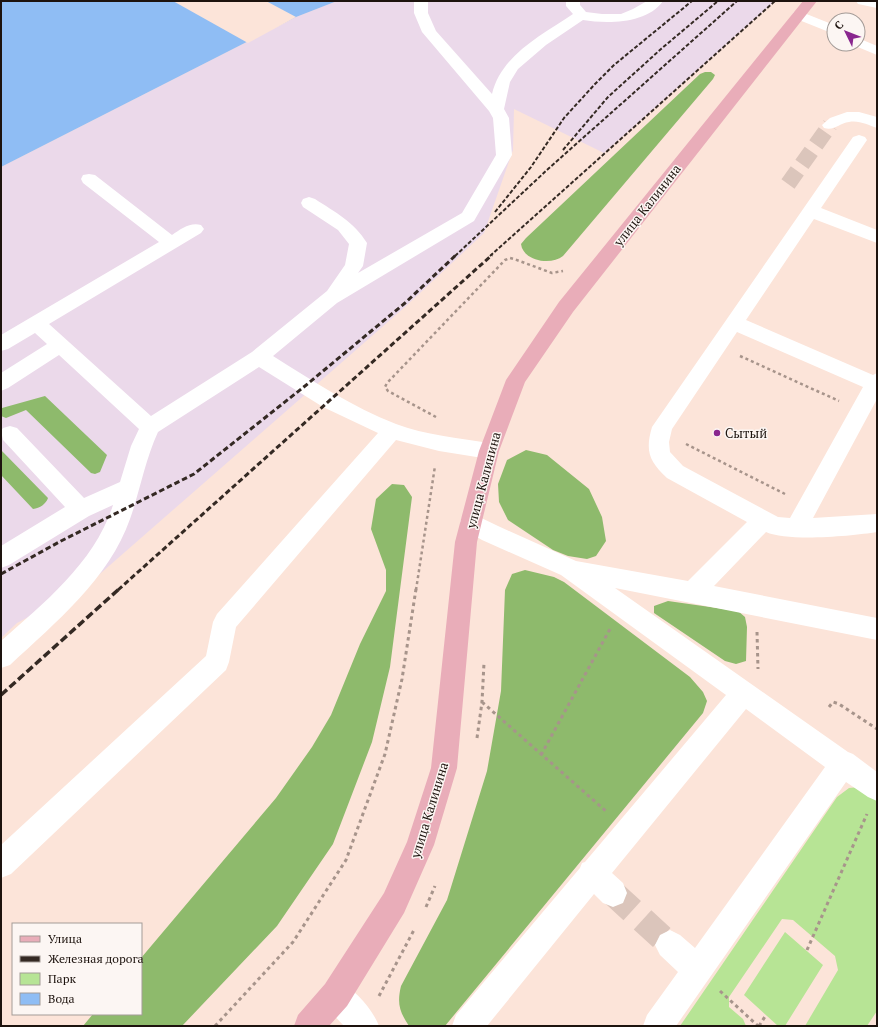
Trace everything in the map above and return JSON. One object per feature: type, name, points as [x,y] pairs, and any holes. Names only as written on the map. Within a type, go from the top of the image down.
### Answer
[{"type":"main road","name":"улица Калинина","points":[[310,1026],[336,995],[394,903],[420,845],[444,768],[466,542],[489,451],[516,380],[566,308],[754,70],[805,8]]},
{"type":"street","points":[[1,657],[50,614],[86,574],[105,548],[119,520],[141,446],[150,426],[259,357],[330,298],[468,217],[504,155],[501,118],[496,109],[429,32],[422,13],[421,1]]},
{"type":"street","points":[[496,109],[502,84],[513,65],[577,8],[596,18],[624,18],[645,10],[656,1]]},
{"type":"street","points":[[863,1],[877,4]]},
{"type":"street","points":[[805,8],[826,24]]},
{"type":"street","points":[[866,46],[877,51]]},
{"type":"street","points":[[830,125],[836,120],[850,116],[867,118],[877,123]]},
{"type":"street","points":[[860,140],[662,427],[657,444],[662,460],[675,472],[775,526],[796,528],[877,523]]},
{"type":"street","points":[[89,179],[171,244]]},
{"type":"street","points":[[309,203],[344,226],[358,243],[354,266],[330,298]]},
{"type":"street","points":[[811,211],[877,237]]},
{"type":"street","points":[[1,344],[195,230]]},
{"type":"street","points":[[36,323],[150,426]]},
{"type":"street","points":[[735,323],[876,382],[796,528]]},
{"type":"street","points":[[1,383],[60,345]]},
{"type":"street","points":[[259,357],[330,401],[392,431],[439,443],[489,451]]},
{"type":"street","points":[[1,864],[217,662],[225,622],[392,431]]},
{"type":"street","points":[[10,434],[81,509]]},
{"type":"street","points":[[1,558],[81,509],[128,488]]},
{"type":"street","points":[[692,593],[763,520]]},
{"type":"street","points":[[471,522],[490,533],[569,568],[622,606],[751,682],[866,774],[698,970],[658,1026]]},
{"type":"street","points":[[569,568],[692,593],[876,626]]},
{"type":"street","points":[[467,1026],[751,682]]},
{"type":"street","points":[[592,873],[614,893]]},
{"type":"street","points":[[670,945],[698,970]]},
{"type":"street","points":[[336,995],[364,1026]]},
{"type":"path","points":[[737,355],[860,411]]},
{"type":"path","points":[[682,442],[809,506]]},
{"type":"path","points":[[751,682],[756,604]]},
{"type":"path","points":[[541,754],[622,606]]},
{"type":"path","points":[[482,702],[583,792]]},
{"type":"path","points":[[829,707],[833,702],[839,704],[877,730]]},
{"type":"path","points":[[806,950],[867,813]]},
{"type":"path","points":[[734,1004],[759,1026],[766,1015]]},
{"type":"shaded area","points":[[337,1],[775,1],[604,153],[514,109],[513,150],[484,233],[405,307],[85,587],[17,623],[1,638],[1,167],[296,17]]},
{"type":"green space","points":[[711,72],[715,75],[713,79],[563,256],[552,261],[538,260],[532,258],[523,250],[521,244],[526,238],[700,74]]},
{"type":"green space","points":[[45,396],[107,455],[100,472],[95,474],[91,473],[26,410],[6,418],[1,416],[2,408]]},
{"type":"green space","points":[[1,450],[48,498],[46,502],[38,508],[33,509],[1,475]]},
{"type":"green space","points":[[526,450],[547,455],[589,489],[602,517],[606,541],[596,556],[587,559],[568,556],[553,550],[508,520],[499,502],[498,484],[507,460]]},
{"type":"green space","points":[[392,484],[404,485],[412,497],[390,667],[372,742],[333,844],[277,926],[182,1026],[83,1026],[92,1015],[142,1015],[142,957],[276,798],[312,747],[331,715],[360,644],[386,591],[386,570],[371,529],[376,499]]},
{"type":"green space","points":[[525,570],[554,577],[564,582],[690,677],[703,692],[707,701],[703,713],[445,1026],[409,1026],[403,1016],[399,1002],[401,986],[447,900],[487,771],[501,691],[505,590],[512,574]]},
{"type":"green space","points":[[668,601],[738,611],[745,617],[747,627],[746,661],[736,664],[725,661],[654,613],[654,606]]},
{"type":"green space","points":[[859,787],[877,801],[877,1011],[867,1026],[805,1026],[838,970],[835,956],[793,920],[782,919],[729,997],[729,1007],[743,1019],[746,1026],[680,1026],[837,797],[849,788]]},
{"type":"green space","points":[[785,932],[823,965],[785,1026],[778,1026],[744,995]]},
{"type":"water","points":[[1,1],[337,1],[296,17],[1,167]]},
{"type":"pier","points":[[173,1],[266,1],[296,17],[248,43]]},
{"type":"tunnel","points":[[788,184],[830,125]]},
{"type":"tunnel","points":[[613,893],[670,945]]},
{"type":"railway","points":[[495,212],[531,167],[564,118],[595,84],[614,65],[692,1]]},
{"type":"railway","points":[[563,150],[608,97],[661,49],[718,1]]},
{"type":"railway","points":[[455,256],[548,169],[737,1]]},
{"type":"railway","points":[[490,256],[775,1]]},
{"type":"railway","points":[[1,574],[61,541],[194,474],[305,386],[405,303],[456,255]]},
{"type":"railway","points":[[118,590],[492,255]]},
{"type":"railway","points":[[1,695],[119,589]]},
{"type":"place","name":"Сытый","points":[[717,433]]}]
